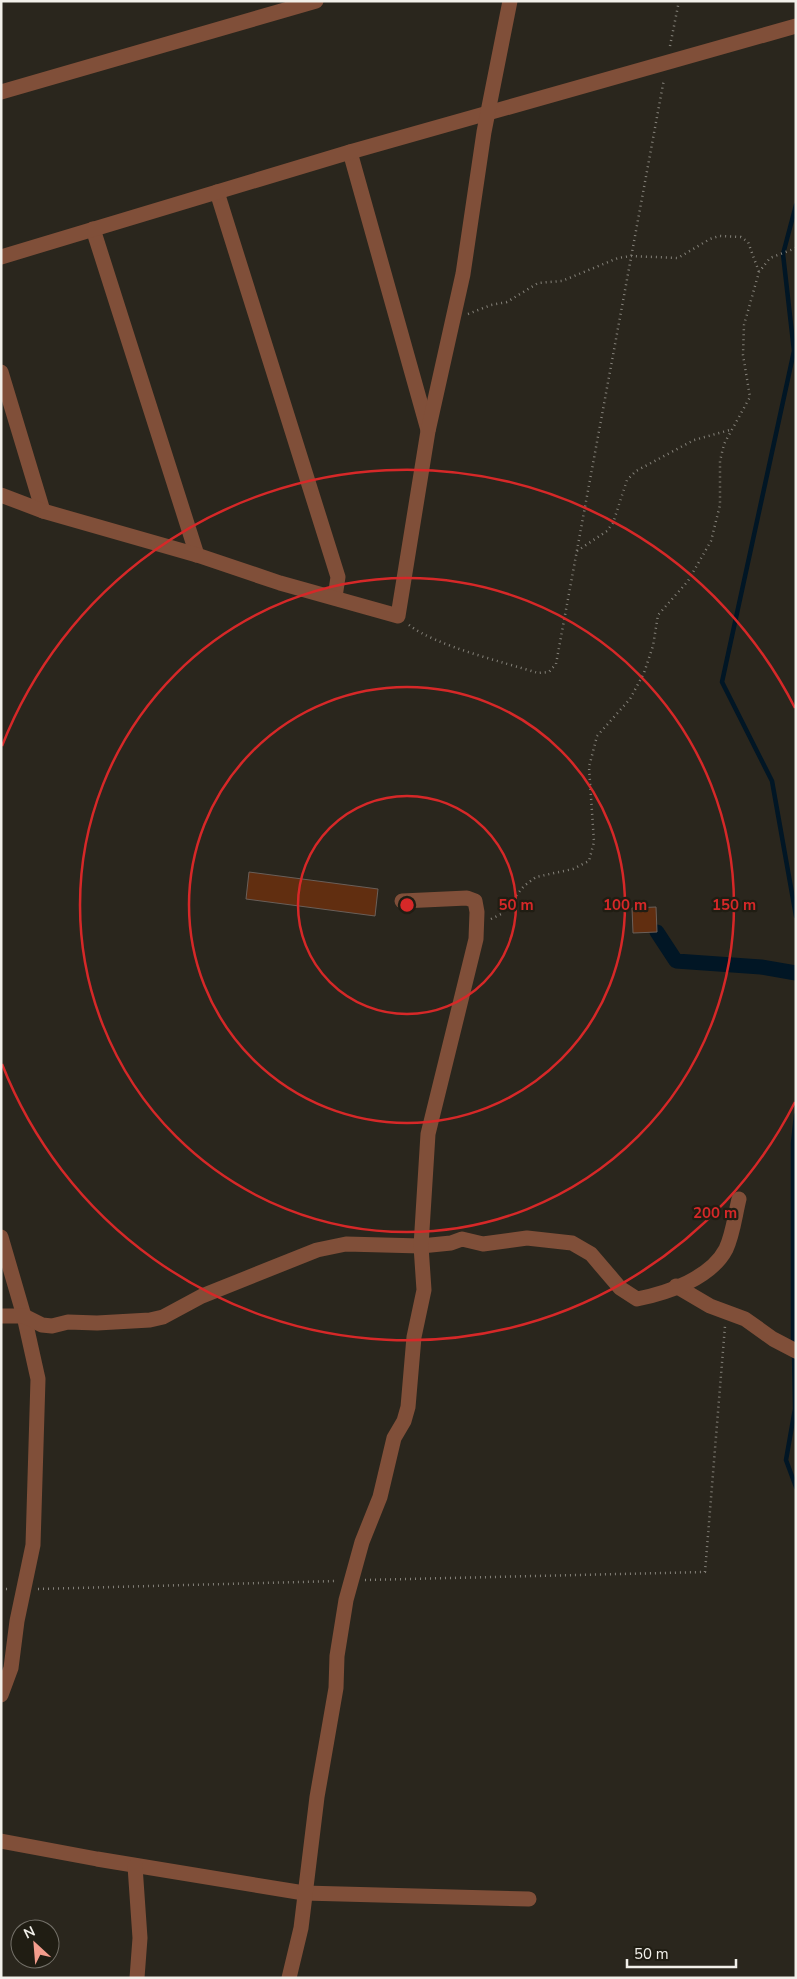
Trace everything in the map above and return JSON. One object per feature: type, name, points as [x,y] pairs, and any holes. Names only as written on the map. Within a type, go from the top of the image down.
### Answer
[{"type":"street","points":[[1,92],[316,1]]},
{"type":"street","points":[[1,495],[43,511],[197,555],[280,583],[398,616],[428,431],[463,274],[487,114],[510,1]]},
{"type":"street","points":[[1,257],[350,152],[796,26]]},
{"type":"street","points":[[350,152],[428,431]]},
{"type":"street","points":[[217,192],[338,577],[335,597]]},
{"type":"street","points":[[93,229],[197,555]]},
{"type":"street","points":[[1,372],[43,511]]},
{"type":"street","points":[[289,1978],[301,1928],[317,1797],[336,1688],[341,1626],[362,1542],[380,1498],[394,1438],[404,1421],[408,1407],[414,1338],[424,1290],[421,1246],[428,1134],[476,939],[475,901],[467,898],[402,901]]},
{"type":"street","points":[[1,1316],[24,1316],[42,1325],[52,1326],[68,1322],[97,1323],[163,1317],[202,1296],[317,1250],[346,1244],[421,1246],[451,1243],[462,1239],[483,1244],[509,1239],[555,1240],[572,1243],[582,1248],[620,1288],[637,1299],[665,1292],[715,1265],[727,1247],[739,1200]]},
{"type":"street","points":[[1,1237],[24,1316],[38,1379],[33,1545],[11,1668],[1,1695]]},
{"type":"street","points":[[676,1286],[699,1300],[745,1319],[773,1339],[796,1351]]},
{"type":"street","points":[[1,1841],[135,1866],[304,1893],[529,1898]]},
{"type":"street","points":[[135,1866],[140,1938],[137,1978]]},
{"type":"path","points":[[398,616],[418,632],[538,673],[549,672],[556,664],[679,1]]},
{"type":"path","points":[[453,320],[491,305],[507,302],[538,283],[562,281],[618,258],[632,256],[678,258],[710,239],[731,235],[742,237],[748,242],[759,272]]},
{"type":"path","points":[[476,927],[501,914],[524,886],[536,877],[573,869],[589,861],[594,842],[588,767],[597,736],[630,699],[644,673],[653,646],[658,615],[688,581],[711,541],[720,504],[720,461],[730,430],[750,397],[743,355],[744,325],[759,272],[770,258],[796,248]]},
{"type":"path","points":[[576,551],[607,531],[613,523],[627,480],[636,471],[694,440],[730,430]]},
{"type":"path","points":[[1,1589],[705,1572],[726,1312]]},
{"type":"building","points":[[249,872],[378,889],[375,916],[246,899]]},
{"type":"building","points":[[656,907],[657,932],[633,933],[632,908]]},
{"type":"waterway","points":[[796,205],[783,254],[794,351],[722,682],[772,781],[796,916]]},
{"type":"waterway","points":[[657,932],[676,961],[761,967],[796,973]]},
{"type":"waterway","points":[[793,1346],[793,1143],[796,1115]]},
{"type":"waterway","points":[[794,1354],[795,1409],[786,1460],[796,1487]]}]
